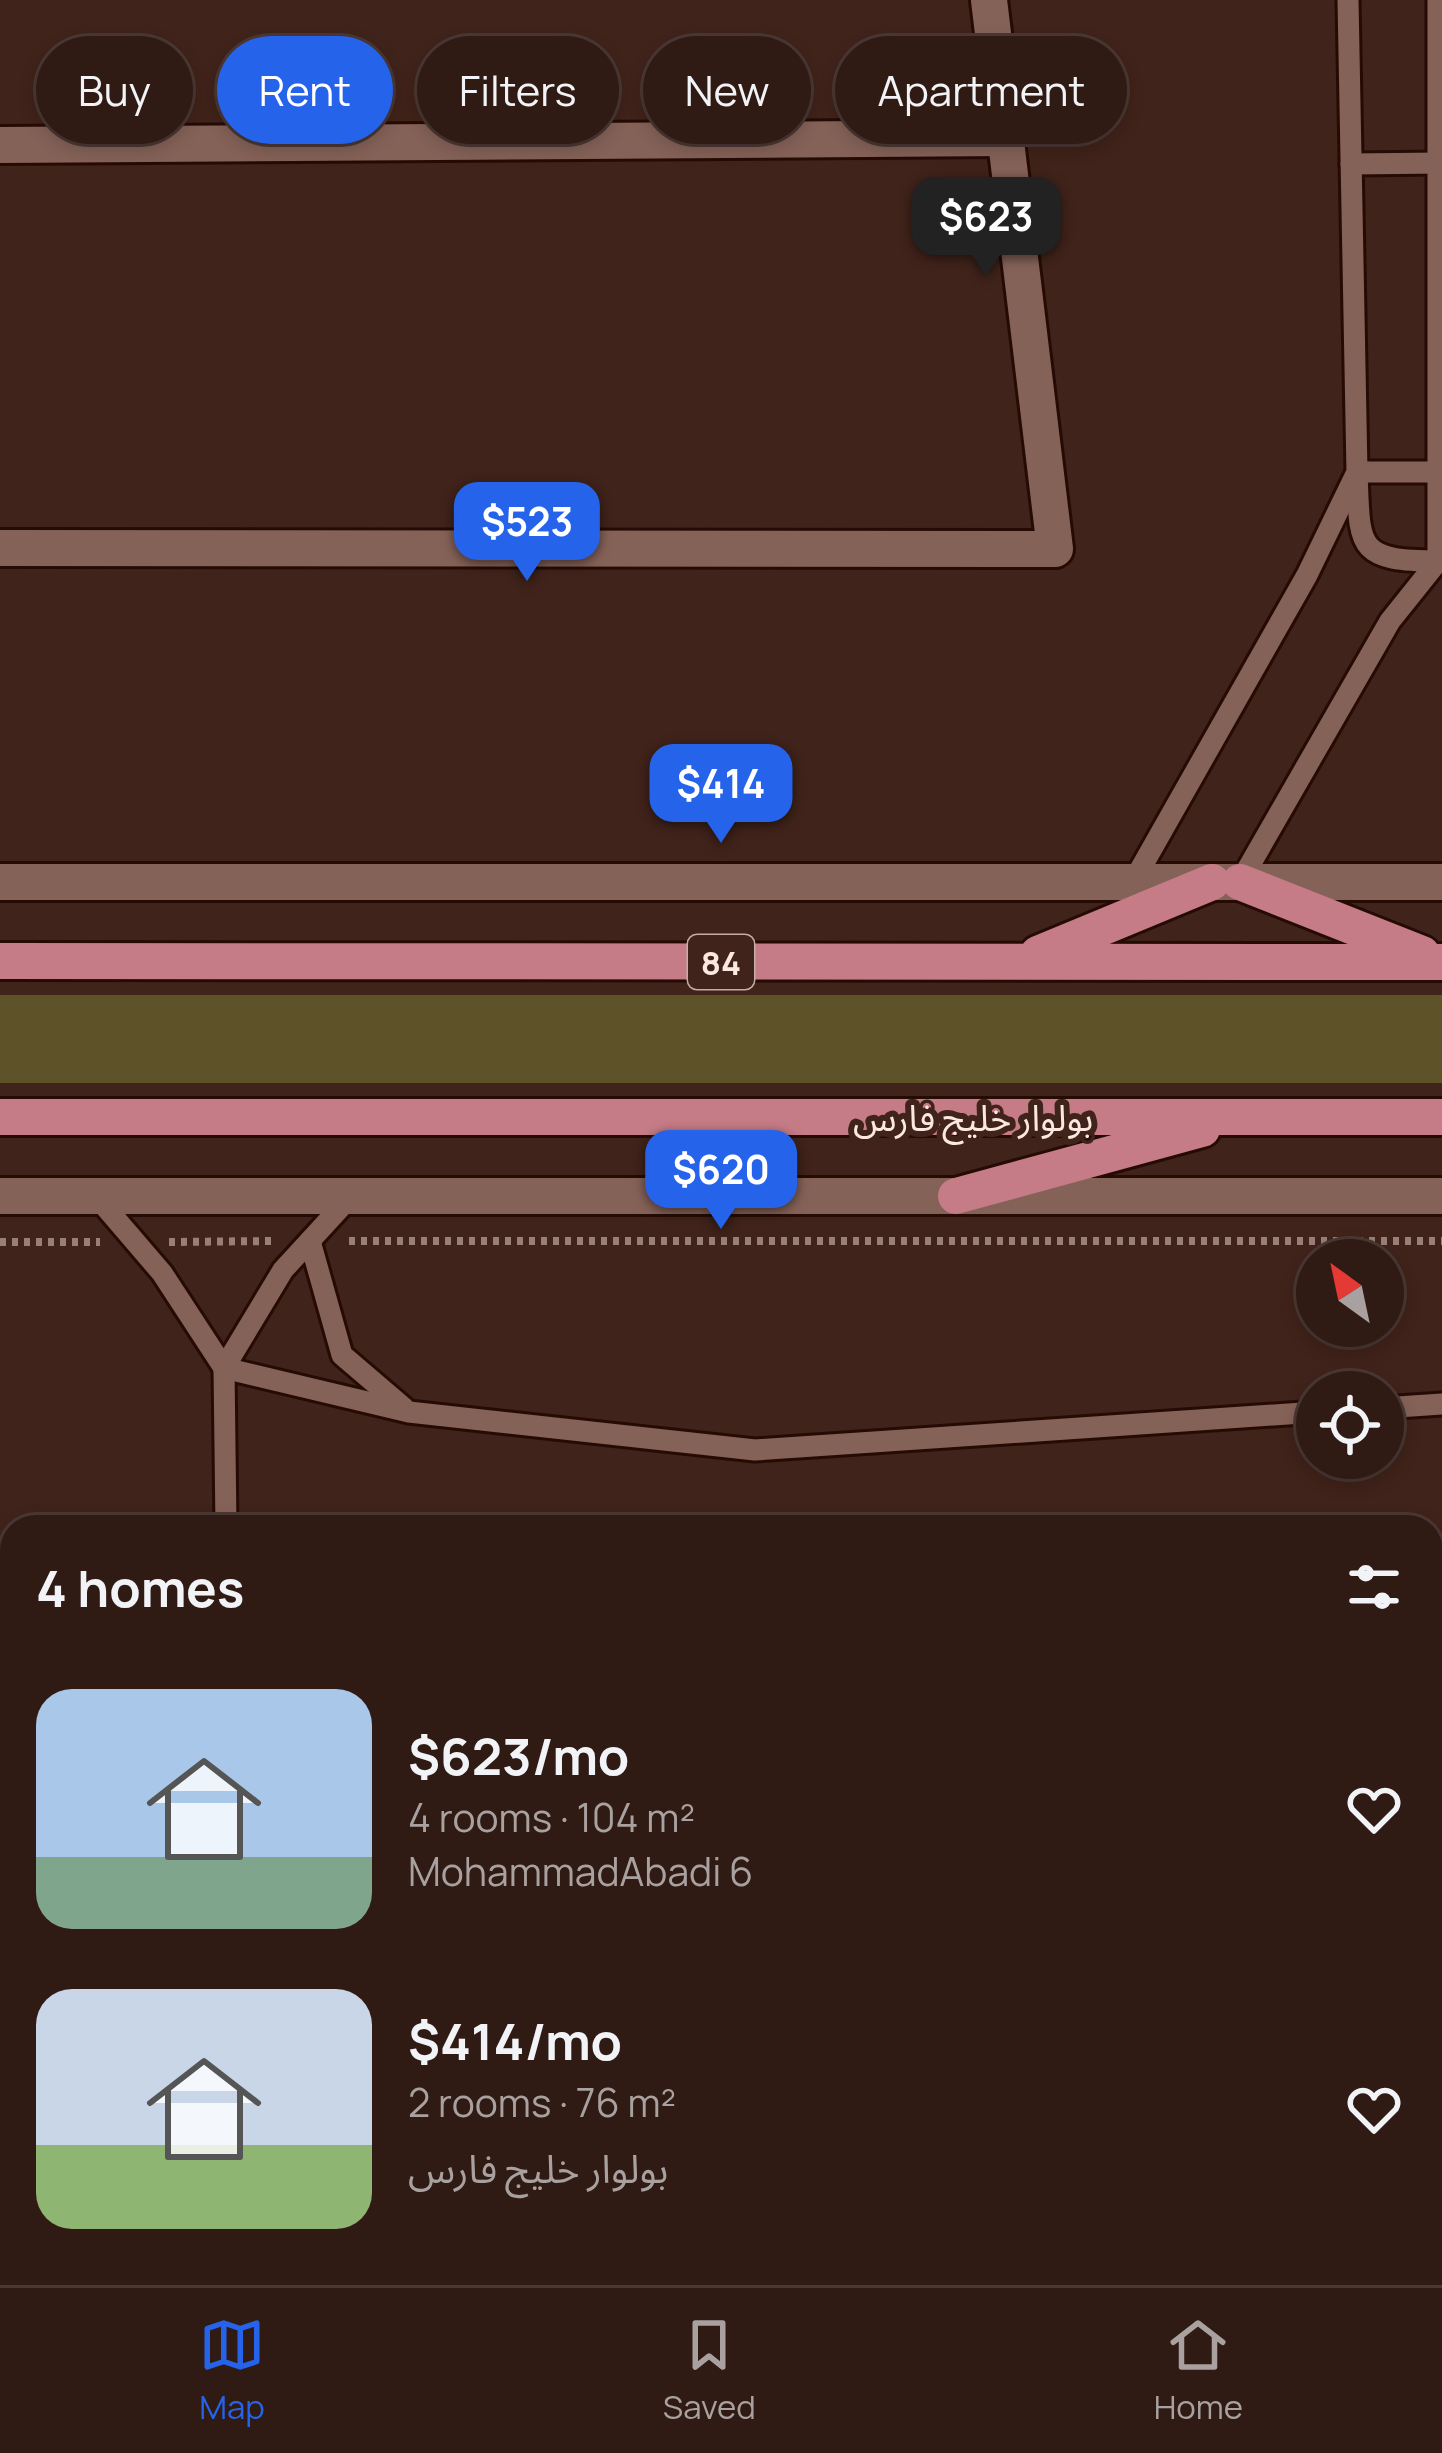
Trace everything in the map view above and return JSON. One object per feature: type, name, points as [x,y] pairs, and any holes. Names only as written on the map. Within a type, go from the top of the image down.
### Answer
[{"type":"highway","points":[[1019,962],[1226,882],[1442,962]]},
{"type":"highway","name":"84","points":[[0,961],[1442,962]]},
{"type":"highway","name":"بولوار خلیج فارس","points":[[0,1117],[1442,1117]]},
{"type":"highway","points":[[956,1196],[1246,1117]]},
{"type":"street","points":[[989,0],[993,36]]},
{"type":"street","points":[[0,145],[835,139]]},
{"type":"street","points":[[0,548],[1055,549],[1007,144]]},
{"type":"street","points":[[0,882],[1442,882]]},
{"type":"street","points":[[0,1196],[1442,1196]]},
{"type":"lane","points":[[1348,0],[1361,533],[1382,557],[1440,561]]},
{"type":"lane","points":[[1226,882],[1390,621],[1440,561],[1438,0]]},
{"type":"lane","points":[[1352,164],[1440,164]]},
{"type":"lane","points":[[1357,472],[1440,472]]},
{"type":"lane","points":[[1133,883],[1307,575],[1357,472]]},
{"type":"lane","points":[[97,1196],[162,1273],[224,1368],[409,1412],[755,1450],[1296,1413]]},
{"type":"lane","points":[[226,1515],[224,1368],[283,1270],[351,1196]]},
{"type":"lane","points":[[310,1241],[342,1355],[409,1412]]},
{"type":"lane","points":[[1404,1407],[1442,1404]]},
{"type":"path","points":[[0,1242],[1442,1241]]},
{"type":"shaded area","points":[[0,995],[1442,995],[1442,1083],[0,1083]]}]
